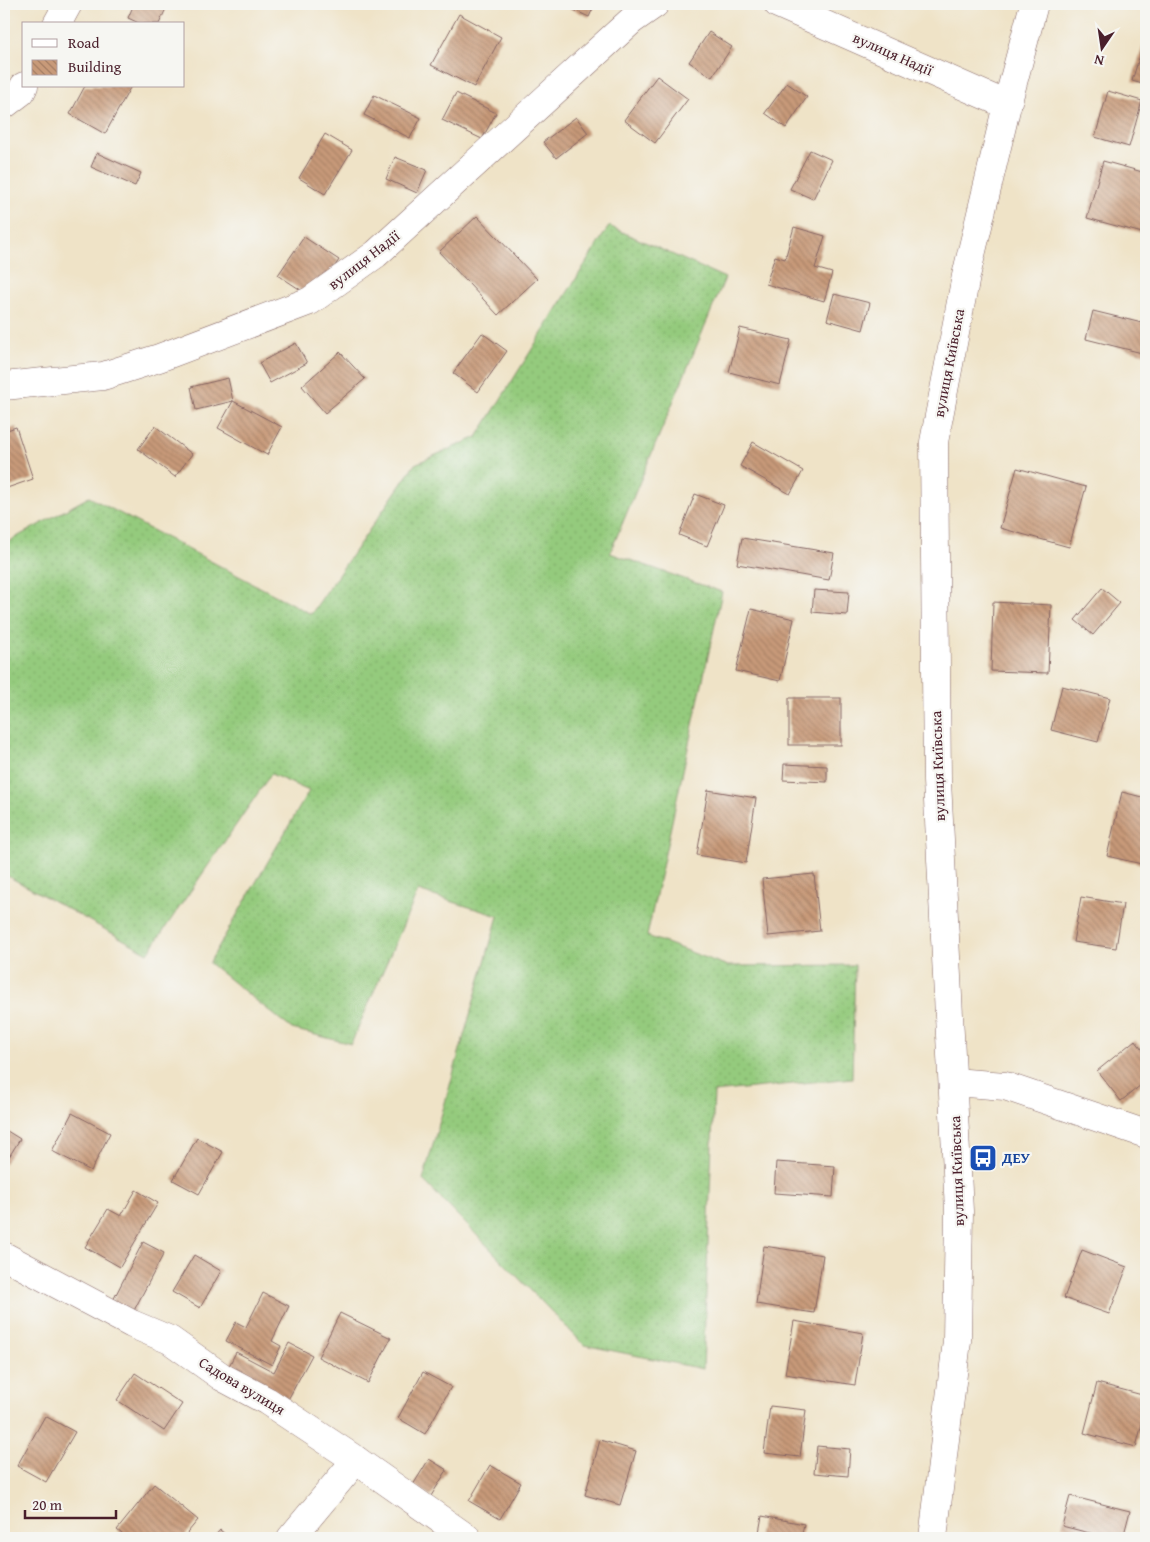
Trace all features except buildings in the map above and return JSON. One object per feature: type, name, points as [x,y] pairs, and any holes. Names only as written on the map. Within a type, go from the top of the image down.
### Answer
[{"type":"street","points":[[58,22],[68,4]]},
{"type":"street","name":"вулиця Надії","points":[[4,386],[103,376],[159,358],[310,301],[376,254],[632,20],[655,4]]},
{"type":"street","name":"вулиця Надії","points":[[778,4],[1007,105]]},
{"type":"street","name":"вулиця Київська","points":[[933,1538],[956,1341],[959,1212],[937,781],[934,442],[966,276],[1007,105],[1034,4]]},
{"type":"street","points":[[4,105],[23,88]]},
{"type":"street","points":[[953,1082],[1005,1086],[1146,1134]]},
{"type":"street","name":"Садова вулиця","points":[[4,1256],[115,1315],[170,1340],[222,1377],[267,1401],[356,1460],[467,1538]]},
{"type":"street","points":[[291,1538],[356,1460]]},
{"type":"green space","points":[[609,226],[725,278],[610,553],[722,592],[647,936],[728,966],[855,965],[852,1078],[714,1092],[703,1369],[584,1345],[423,1180],[498,916],[418,891],[351,1044],[292,1029],[209,963],[309,791],[271,774],[148,953],[4,874],[4,544],[89,497],[311,614],[415,464],[477,437]]},
{"type":"place","name":"ДЕУ","points":[[983,1158]]}]
